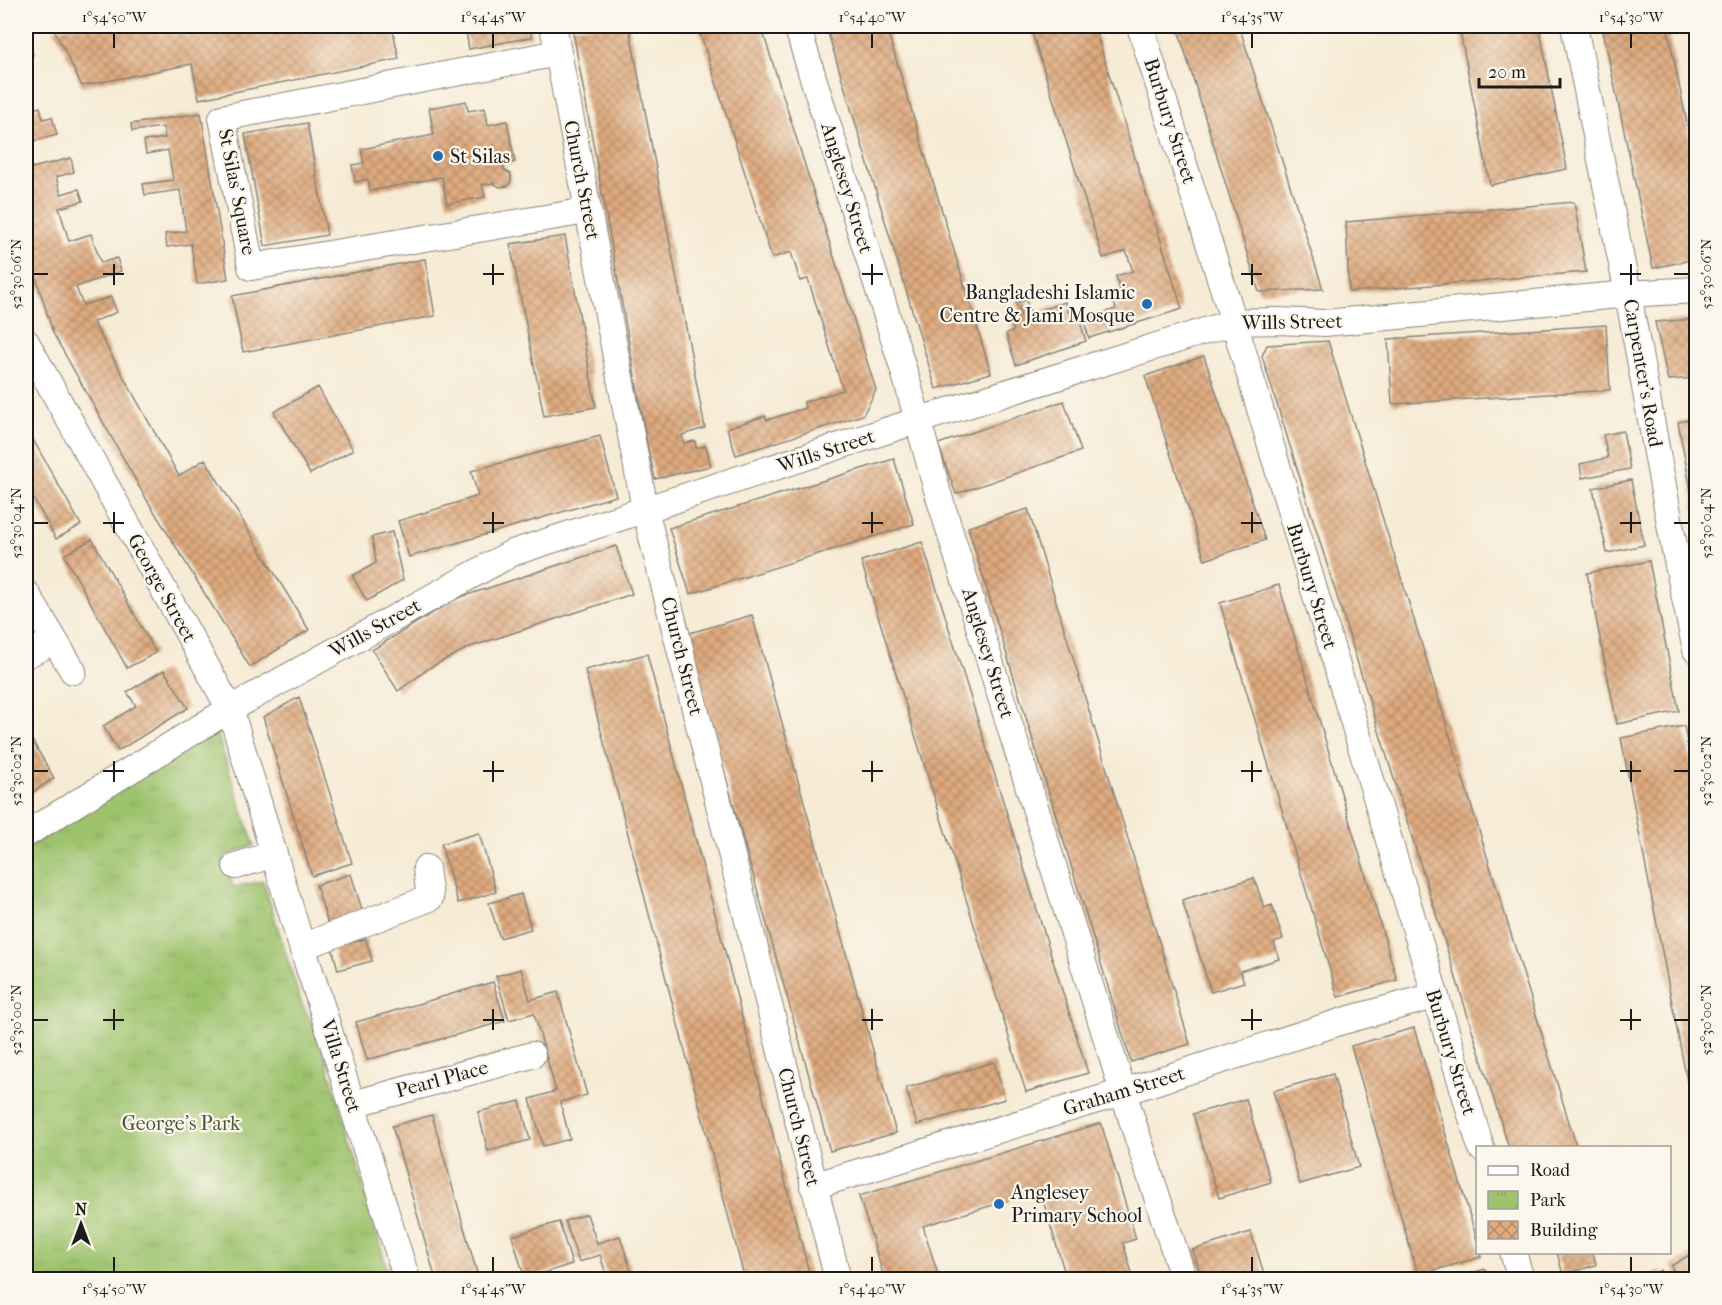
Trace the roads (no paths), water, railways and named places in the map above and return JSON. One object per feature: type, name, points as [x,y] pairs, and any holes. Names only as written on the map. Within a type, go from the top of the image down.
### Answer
[{"type":"street","name":"Church Street","points":[[553,26],[645,509],[838,1280]]},
{"type":"street","name":"Anglesey Street","points":[[797,26],[919,420],[944,513],[1123,1092],[1184,1280]]},
{"type":"street","name":"Burbury Street","points":[[1140,26],[1234,322],[1480,1146]]},
{"type":"street","name":"Carpenter's Road","points":[[1574,26],[1696,650]]},
{"type":"street","name":"St Silas' Square","points":[[558,53],[222,118],[251,267],[587,211]]},
{"type":"street","name":"Wills Street","points":[[26,834],[230,709],[512,553],[645,509],[919,420],[1234,322],[1325,323],[1628,294],[1696,290]]},
{"type":"street","name":"George Street","points":[[26,342],[230,709]]},
{"type":"street","points":[[26,593],[73,671]]},
{"type":"street","points":[[26,655],[54,641]]},
{"type":"street","name":"Villa Street","points":[[230,709],[407,1280]]},
{"type":"street","points":[[236,866],[274,854]]},
{"type":"street","points":[[302,947],[430,898],[426,868]]},
{"type":"street","name":"Graham Street","points":[[813,1186],[1123,1092],[1343,1021],[1434,996]]},
{"type":"street","name":"Pearl Place","points":[[353,1104],[532,1055]]},
{"type":"street","points":[[1514,1254],[1521,1280]]},
{"type":"place","name":"St Silas","points":[[438,156]]},
{"type":"place","name":"Bangladeshi Islamic Centre & Jami Mosque","points":[[1147,304]]},
{"type":"place","name":"Anglesey Primary School","points":[[999,1204]]},
{"type":"park label","name":"George's Park","points":[[181,1123]]}]
